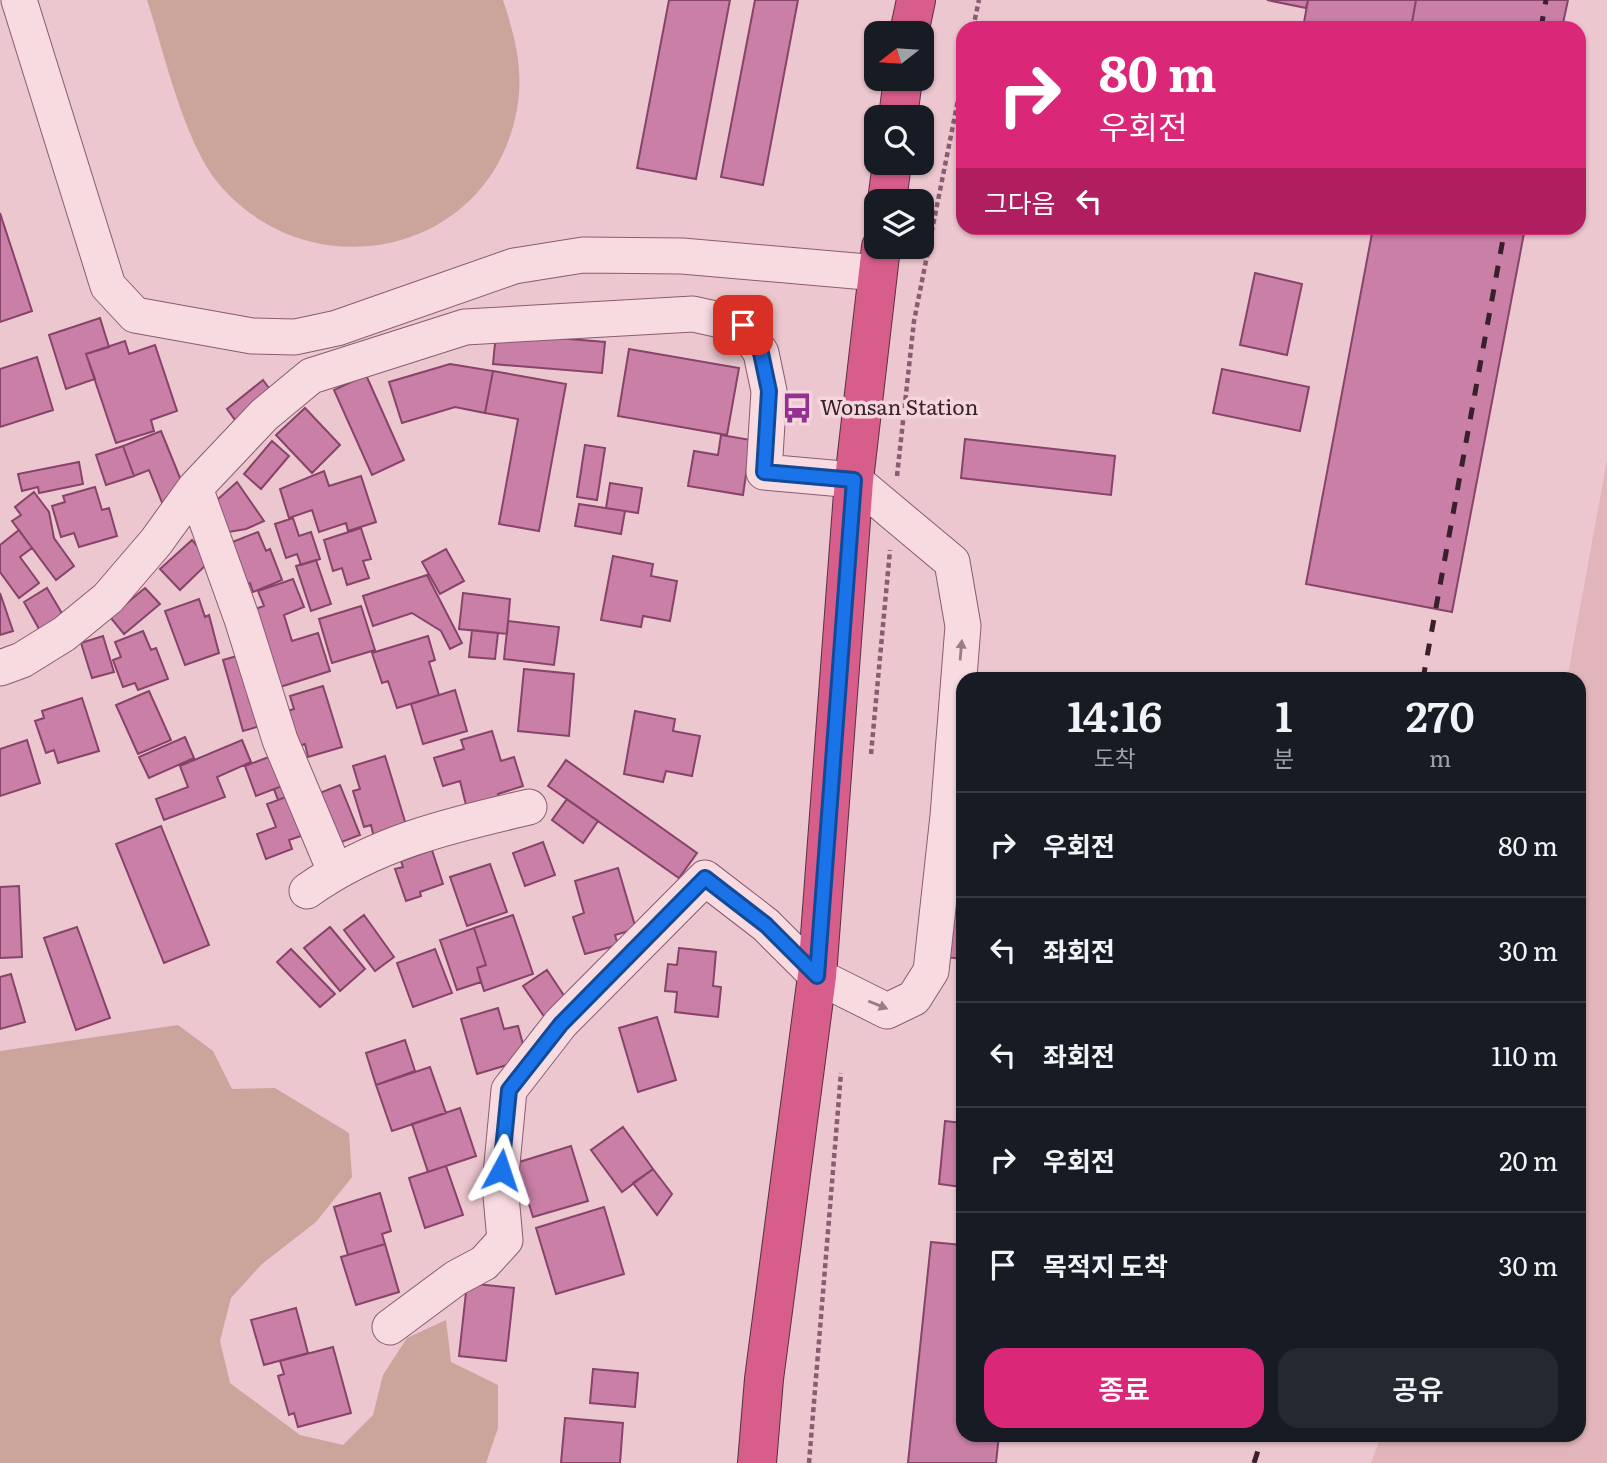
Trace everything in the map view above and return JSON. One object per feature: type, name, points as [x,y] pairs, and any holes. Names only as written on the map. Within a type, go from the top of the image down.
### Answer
[{"type":"highway","points":[[912,21],[916,0]]},
{"type":"highway","points":[[757,1463],[764,1379],[817,976],[854,480],[880,260]]},
{"type":"street","points":[[19,0],[108,286],[135,314],[252,336],[295,337],[337,328],[514,266],[583,255],[880,260]]},
{"type":"street","points":[[0,668],[22,660],[64,634],[108,598],[156,542],[195,488],[264,415],[311,376],[465,327],[693,314],[743,325],[761,353],[769,391],[764,472],[854,480],[952,562],[963,626],[959,672]]},
{"type":"street","points":[[195,488],[242,619],[280,740],[335,871]]},
{"type":"street","points":[[390,1327],[456,1278],[484,1262],[505,1240],[500,1185],[509,1090],[561,1024],[705,878],[766,925],[817,976],[887,1010],[914,998],[931,971],[956,715]]},
{"type":"street","points":[[307,891],[335,871],[381,848],[529,807]]},
{"type":"path","points":[[974,21],[979,0]]},
{"type":"path","points":[[870,759],[914,320],[956,110]]},
{"type":"path","points":[[809,1463],[842,1060]]},
{"type":"shaded area","points":[[147,0],[503,0],[515,40],[519,95],[500,159],[472,198],[435,226],[392,242],[346,247],[300,239],[256,217],[218,183],[206,165],[185,121]]},
{"type":"shaded area","points":[[1607,460],[1607,1463],[1371,1463],[1378,1442],[1586,1442],[1586,672],[1568,672]]},
{"type":"shaded area","points":[[178,1025],[213,1051],[232,1089],[275,1088],[349,1133],[352,1177],[316,1222],[262,1264],[231,1298],[220,1341],[230,1383],[300,1435],[343,1445],[373,1415],[383,1375],[407,1338],[446,1320],[451,1362],[498,1385],[498,1428],[486,1463],[0,1463],[0,1051]]},
{"type":"building","points":[[669,0],[730,0],[696,179],[637,168]]},
{"type":"building","points":[[755,0],[798,0],[763,185],[721,177]]},
{"type":"building","points":[[1267,0],[1308,0],[1306,8]]},
{"type":"building","points":[[1308,0],[1416,0],[1412,21],[1304,21]]},
{"type":"building","points":[[1416,0],[1568,0],[1564,21],[1412,21]]},
{"type":"building","points":[[0,213],[32,311],[0,322]]},
{"type":"building","points":[[1372,235],[1524,235],[1452,612],[1306,584]]},
{"type":"building","points":[[1255,273],[1302,284],[1287,355],[1240,345]]},
{"type":"building","points":[[100,318],[109,347],[86,354],[95,379],[66,389],[49,335]]},
{"type":"building","points":[[496,333],[605,342],[602,373],[493,364]]},
{"type":"building","points":[[125,341],[129,354],[155,345],[177,411],[151,420],[154,431],[116,443],[86,354]]},
{"type":"building","points":[[629,349],[739,368],[727,435],[618,416]]},
{"type":"building","points":[[37,357],[53,410],[0,427],[0,369]]},
{"type":"building","points":[[450,364],[493,371],[485,413],[455,407],[402,423],[389,382]]},
{"type":"building","points":[[1222,369],[1309,387],[1300,431],[1213,413]]},
{"type":"building","points":[[493,371],[566,384],[539,531],[499,524],[518,419],[485,413]]},
{"type":"building","points":[[366,375],[404,460],[372,475],[334,390]]},
{"type":"building","points":[[263,380],[274,395],[238,424],[227,409]]},
{"type":"building","points":[[305,408],[340,445],[312,473],[276,435]]},
{"type":"building","points":[[161,431],[187,495],[163,505],[149,470],[134,476],[123,446]]},
{"type":"building","points":[[721,435],[751,440],[743,495],[688,486],[694,451],[718,455]]},
{"type":"building","points":[[965,439],[1115,456],[1111,495],[961,478]]},
{"type":"building","points":[[272,441],[289,456],[261,489],[244,474]]},
{"type":"building","points":[[585,445],[605,448],[597,500],[577,497]]},
{"type":"building","points":[[123,446],[134,476],[106,485],[96,455]]},
{"type":"building","points":[[79,462],[83,484],[39,493],[38,487],[22,491],[18,474]]},
{"type":"building","points":[[324,471],[329,486],[361,476],[376,522],[348,531],[346,523],[319,532],[312,510],[289,518],[280,489]]},
{"type":"building","points":[[237,482],[264,521],[246,529],[217,534],[207,509]]},
{"type":"building","points":[[610,483],[642,488],[638,513],[606,508]]},
{"type":"building","points":[[95,487],[102,510],[109,508],[117,536],[79,547],[74,533],[61,537],[52,506],[65,502],[63,496]]},
{"type":"building","points":[[34,492],[49,512],[54,538],[74,566],[56,580],[12,521],[21,515],[15,507]]},
{"type":"building","points":[[579,504],[625,511],[621,534],[575,526]]},
{"type":"building","points":[[293,518],[299,536],[311,532],[320,559],[301,565],[297,554],[286,558],[275,524]]},
{"type":"building","points":[[361,528],[371,559],[363,561],[369,578],[347,585],[342,568],[333,571],[324,540]]},
{"type":"building","points":[[19,530],[32,548],[20,557],[39,583],[19,598],[0,572],[0,545]]},
{"type":"building","points":[[258,532],[266,551],[270,549],[282,580],[253,592],[250,583],[238,588],[230,543]]},
{"type":"building","points":[[192,540],[210,561],[180,590],[160,569]]},
{"type":"building","points":[[446,549],[464,581],[440,594],[422,562]]},
{"type":"building","points":[[613,556],[653,564],[651,576],[677,581],[670,621],[643,616],[641,627],[601,620]]},
{"type":"building","points":[[316,560],[331,604],[311,611],[296,566]]},
{"type":"building","points":[[427,575],[462,643],[450,649],[441,631],[412,613],[373,626],[363,596]]},
{"type":"building","points":[[293,579],[304,607],[284,615],[292,641],[318,633],[330,671],[274,689],[249,611],[264,606],[258,591]]},
{"type":"building","points":[[47,588],[67,622],[43,636],[24,602]]},
{"type":"building","points":[[145,588],[160,604],[124,634],[110,617]]},
{"type":"building","points":[[0,593],[13,631],[0,635]]},
{"type":"building","points":[[463,593],[510,599],[507,634],[459,629]]},
{"type":"building","points":[[199,599],[205,617],[209,615],[219,653],[185,665],[165,611]]},
{"type":"building","points":[[361,606],[375,650],[332,663],[319,619]]},
{"type":"building","points":[[508,621],[559,627],[554,665],[504,659]]},
{"type":"building","points":[[472,630],[498,633],[495,659],[469,657]]},
{"type":"building","points":[[143,631],[151,650],[156,648],[168,679],[138,690],[135,683],[123,687],[113,660],[121,657],[115,642]]},
{"type":"building","points":[[103,636],[114,672],[92,678],[81,643]]},
{"type":"building","points":[[428,636],[435,660],[429,662],[439,695],[397,708],[388,681],[382,683],[372,653]]},
{"type":"building","points":[[247,653],[267,724],[243,731],[223,660]]},
{"type":"building","points":[[524,669],[574,674],[569,736],[518,731]]},
{"type":"building","points":[[323,686],[342,747],[308,757],[305,744],[298,746],[287,711],[294,709],[290,696]]},
{"type":"building","points":[[455,690],[467,731],[423,744],[411,704]]},
{"type":"building","points":[[149,691],[171,740],[138,754],[116,705]]},
{"type":"building","points":[[82,698],[99,751],[58,763],[54,750],[46,753],[35,721],[44,718],[42,711]]},
{"type":"building","points":[[635,711],[675,719],[673,731],[700,736],[692,776],[666,771],[663,782],[624,774]]},
{"type":"building","points":[[492,731],[501,761],[514,757],[523,786],[498,794],[500,799],[467,809],[460,781],[443,786],[434,758],[464,749],[461,740]]},
{"type":"building","points":[[185,737],[194,758],[149,778],[139,757]]},
{"type":"building","points":[[27,740],[40,783],[0,796],[0,749]]},
{"type":"building","points":[[242,740],[251,762],[217,777],[225,797],[164,820],[156,799],[188,787],[180,766]]},
{"type":"building","points":[[279,753],[290,783],[256,796],[245,766]]},
{"type":"building","points":[[385,756],[407,828],[374,838],[371,825],[364,827],[353,791],[360,789],[353,766]]},
{"type":"building","points":[[566,760],[697,853],[679,878],[548,786]]},
{"type":"building","points":[[956,767],[956,958],[936,956]]},
{"type":"building","points":[[290,783],[294,794],[278,800],[274,789]]},
{"type":"building","points":[[340,785],[360,835],[331,846],[312,796]]},
{"type":"building","points":[[294,794],[301,836],[289,840],[292,849],[266,859],[257,834],[276,827],[267,804]]},
{"type":"building","points":[[567,799],[598,821],[583,843],[552,820]]},
{"type":"building","points":[[161,826],[209,945],[164,963],[116,844]]},
{"type":"building","points":[[543,842],[555,875],[525,886],[513,853]]},
{"type":"building","points":[[432,850],[443,884],[420,892],[421,896],[406,901],[395,869],[403,867],[401,861]]},
{"type":"building","points":[[490,864],[507,912],[467,926],[450,877]]},
{"type":"building","points":[[618,868],[636,929],[615,935],[618,945],[585,954],[573,917],[584,913],[575,881]]},
{"type":"building","points":[[19,886],[22,957],[0,958],[0,887]]},
{"type":"building","points":[[364,915],[394,957],[375,971],[344,930]]},
{"type":"building","points":[[513,915],[533,974],[484,991],[477,968],[486,965],[474,928]]},
{"type":"building","points":[[77,927],[110,1018],[76,1030],[44,938]]},
{"type":"building","points":[[330,927],[365,969],[340,991],[304,948]]},
{"type":"building","points":[[474,928],[486,965],[477,968],[481,982],[457,990],[440,940]]},
{"type":"building","points":[[679,948],[716,952],[713,986],[721,987],[718,1017],[675,1012],[677,992],[665,991],[668,964],[677,965]]},
{"type":"building","points":[[291,949],[335,994],[320,1007],[277,962]]},
{"type":"building","points":[[435,949],[452,993],[413,1007],[397,963]]},
{"type":"building","points":[[547,970],[573,1009],[550,1025],[523,986]]},
{"type":"building","points":[[11,974],[25,1022],[0,1029],[0,977]]},
{"type":"building","points":[[498,1008],[504,1029],[518,1026],[527,1059],[477,1074],[461,1019]]},
{"type":"building","points":[[657,1017],[676,1080],[638,1092],[619,1028]]},
{"type":"building","points":[[405,1040],[415,1071],[376,1085],[366,1053]]},
{"type":"building","points":[[430,1067],[446,1113],[392,1131],[376,1085]]},
{"type":"building","points":[[460,1108],[476,1156],[428,1172],[412,1124]]},
{"type":"building","points":[[945,1121],[956,1122],[956,1186],[939,1184]]},
{"type":"building","points":[[623,1127],[653,1169],[622,1192],[591,1150]]},
{"type":"building","points":[[571,1146],[588,1201],[533,1217],[516,1163]]},
{"type":"building","points":[[446,1166],[463,1215],[425,1228],[409,1178]]},
{"type":"building","points":[[653,1169],[672,1194],[657,1215],[633,1183]]},
{"type":"building","points":[[380,1193],[391,1231],[382,1234],[385,1244],[348,1255],[334,1207]]},
{"type":"building","points":[[604,1207],[624,1274],[556,1294],[536,1228]]},
{"type":"building","points":[[931,1242],[956,1244],[956,1442],[998,1442],[996,1463],[908,1463]]},
{"type":"building","points":[[385,1244],[399,1292],[356,1305],[341,1257]]},
{"type":"building","points":[[467,1283],[514,1288],[506,1361],[459,1356]]},
{"type":"building","points":[[296,1308],[308,1353],[264,1365],[251,1320]]},
{"type":"building","points":[[333,1347],[351,1413],[298,1427],[294,1413],[289,1415],[278,1376],[284,1374],[280,1361]]},
{"type":"building","points":[[593,1369],[638,1373],[635,1407],[590,1403]]},
{"type":"building","points":[[565,1418],[623,1423],[620,1463],[561,1463]]},
{"type":"railway","points":[[1542,21],[1546,0]]},
{"type":"railway","points":[[1424,672],[1504,235]]},
{"type":"railway","points":[[1254,1463],[1261,1442]]},
{"type":"place","name":"Wonsan Station","points":[[797,408]]},
{"type":"route","points":[[501,1170],[509,1090],[561,1024],[705,878],[766,925],[817,976],[854,480],[764,472],[769,391],[761,353],[743,325]]}]
